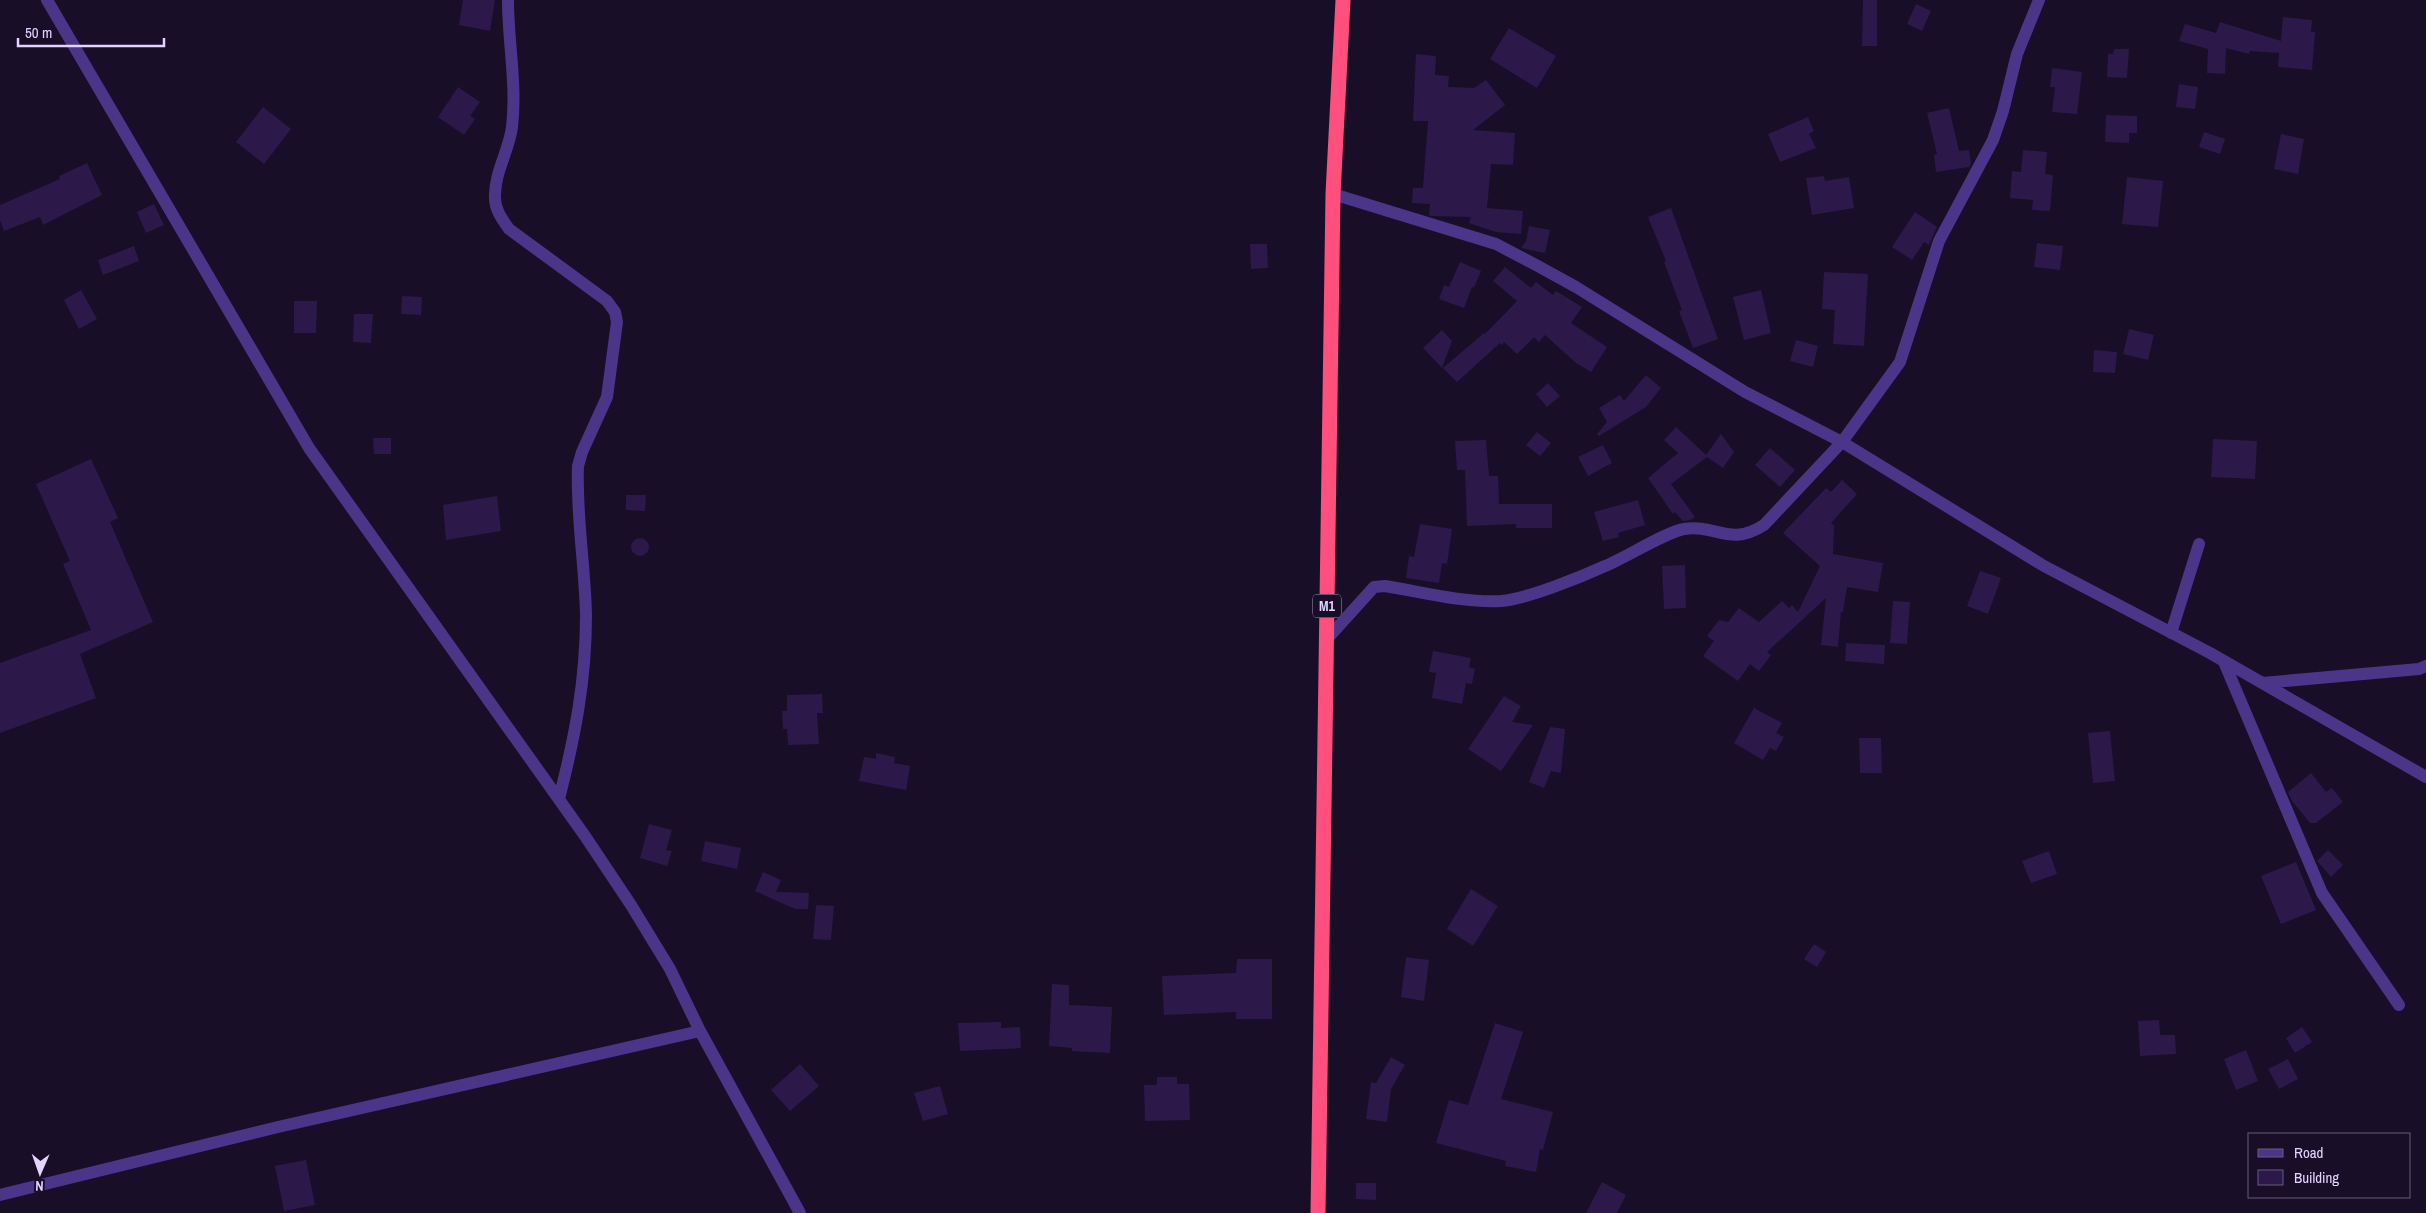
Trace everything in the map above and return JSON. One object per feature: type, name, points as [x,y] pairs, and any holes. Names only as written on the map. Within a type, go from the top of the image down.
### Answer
[{"type":"highway","name":"M1","points":[[1318,1213],[1333,194],[1343,0]]},
{"type":"street","points":[[47,0],[309,448],[559,799],[631,904],[670,969],[700,1031],[800,1213]]},
{"type":"street","points":[[508,0],[513,110],[510,139],[497,178],[495,198],[499,214],[509,228],[607,301],[614,312],[617,322],[607,397],[582,452],[578,466],[586,616],[582,698],[576,735],[559,799]]},
{"type":"street","points":[[1326,639],[1374,587],[1385,586],[1477,601],[1503,601],[1522,597],[1605,567],[1683,529],[1733,536],[1750,534],[1764,525],[1842,442],[1900,362],[1939,241],[1993,140],[2003,110],[2017,54],[2039,0]]},
{"type":"street","points":[[1333,194],[1496,244],[1576,287],[1745,392],[1842,442],[2044,566],[2224,662],[2426,777]]},
{"type":"street","points":[[2171,633],[2199,544]]},
{"type":"street","points":[[2224,662],[2322,893],[2399,1005]]},
{"type":"street","points":[[2262,684],[2419,669],[2426,666]]},
{"type":"street","points":[[0,1195],[278,1126],[700,1031]]},
{"type":"building","points":[[463,0],[495,0],[490,31],[459,25]]},
{"type":"building","points":[[1863,0],[1877,0],[1877,46],[1862,46]]},
{"type":"building","points":[[1916,4],[1931,11],[1922,31],[1907,24]]},
{"type":"building","points":[[2283,17],[2312,20],[2311,32],[2315,32],[2312,70],[2278,67],[2279,53],[2250,51],[2249,54],[2226,48],[2225,74],[2207,73],[2208,49],[2179,41],[2185,24],[2216,33],[2220,22],[2281,41]]},
{"type":"building","points":[[1509,28],[1556,56],[1537,88],[1490,59]]},
{"type":"building","points":[[2114,49],[2129,49],[2127,78],[2107,77],[2108,54],[2113,54]]},
{"type":"building","points":[[1416,54],[1436,56],[1435,75],[1449,76],[1448,87],[1474,88],[1486,80],[1505,105],[1473,130],[1515,133],[1513,165],[1491,164],[1487,208],[1523,211],[1521,234],[1496,232],[1469,223],[1471,217],[1431,216],[1429,215],[1430,204],[1412,203],[1413,188],[1423,188],[1428,121],[1413,121]]},
{"type":"building","points":[[2052,68],[2082,72],[2077,114],[2052,112],[2055,87],[2050,87]]},
{"type":"building","points":[[2179,84],[2198,87],[2195,109],[2176,107]]},
{"type":"building","points":[[458,87],[480,102],[470,116],[475,119],[464,135],[438,117]]},
{"type":"building","points":[[263,107],[291,129],[264,164],[236,142]]},
{"type":"building","points":[[1949,108],[1959,151],[1969,150],[1971,164],[1969,167],[1936,172],[1934,155],[1937,154],[1927,113]]},
{"type":"building","points":[[2106,115],[2137,116],[2137,133],[2129,133],[2129,143],[2105,142]]},
{"type":"building","points":[[1808,117],[1814,131],[1809,134],[1816,148],[1780,162],[1768,134]]},
{"type":"building","points":[[2204,132],[2225,139],[2220,154],[2199,147]]},
{"type":"building","points":[[2281,134],[2304,139],[2298,174],[2274,169]]},
{"type":"building","points":[[2023,150],[2047,152],[2045,174],[2053,175],[2050,211],[2032,210],[2033,200],[2010,198],[2012,171],[2021,172]]},
{"type":"building","points":[[87,163],[102,195],[43,225],[40,217],[4,231],[0,220],[0,205],[60,179],[59,176]]},
{"type":"building","points":[[1824,176],[1825,181],[1849,177],[1854,208],[1812,215],[1806,178]]},
{"type":"building","points":[[2127,177],[2163,181],[2158,227],[2122,224]]},
{"type":"building","points":[[154,204],[164,225],[146,233],[137,212]]},
{"type":"building","points":[[1671,208],[1718,339],[1693,348],[1679,311],[1682,310],[1664,262],[1666,261],[1648,217]]},
{"type":"building","points":[[1915,212],[1937,227],[1929,245],[1924,242],[1912,260],[1892,247]]},
{"type":"building","points":[[1529,226],[1550,230],[1545,253],[1521,248],[1526,241]]},
{"type":"building","points":[[2037,243],[2063,246],[2060,270],[2034,267]]},
{"type":"building","points":[[1250,244],[1267,244],[1268,268],[1251,269]]},
{"type":"building","points":[[134,246],[139,261],[103,275],[98,260]]},
{"type":"building","points":[[1460,262],[1481,271],[1464,308],[1439,299],[1444,285],[1449,287]]},
{"type":"building","points":[[1505,267],[1531,288],[1536,282],[1553,295],[1556,291],[1582,307],[1571,323],[1607,347],[1591,372],[1576,363],[1545,335],[1539,342],[1534,337],[1517,354],[1504,342],[1502,345],[1500,343],[1457,382],[1443,368],[1485,334],[1517,301],[1493,281]]},
{"type":"building","points":[[1824,272],[1868,274],[1864,346],[1833,344],[1835,310],[1822,309]]},
{"type":"building","points":[[81,290],[97,319],[79,329],[64,300]]},
{"type":"building","points":[[1761,290],[1771,333],[1744,340],[1733,297]]},
{"type":"building","points":[[402,296],[422,297],[421,315],[401,314]]},
{"type":"building","points":[[294,301],[317,301],[316,333],[294,333]]},
{"type":"building","points":[[354,314],[373,314],[371,343],[353,342]]},
{"type":"building","points":[[2129,329],[2154,335],[2148,360],[2123,354]]},
{"type":"building","points":[[1442,330],[1452,341],[1442,368],[1423,348]]},
{"type":"building","points":[[1796,340],[1818,346],[1813,367],[1790,361]]},
{"type":"building","points":[[2094,350],[2117,352],[2115,373],[2093,372]]},
{"type":"building","points":[[1646,375],[1661,388],[1646,407],[1599,436],[1597,434],[1607,422],[1599,408],[1620,395],[1624,401]]},
{"type":"building","points":[[1548,383],[1560,396],[1547,407],[1536,394]]},
{"type":"building","points":[[1676,427],[1706,455],[1721,434],[1734,452],[1723,468],[1707,457],[1671,484],[1695,517],[1683,521],[1675,512],[1673,514],[1648,478],[1678,453],[1664,440]]},
{"type":"building","points":[[1537,432],[1551,443],[1540,456],[1526,445]]},
{"type":"building","points":[[373,438],[391,438],[391,454],[374,454]]},
{"type":"building","points":[[2213,439],[2257,441],[2255,479],[2211,477]]},
{"type":"building","points":[[1486,440],[1489,476],[1498,476],[1499,504],[1552,504],[1552,528],[1516,528],[1516,524],[1467,526],[1465,470],[1457,470],[1455,441]]},
{"type":"building","points":[[1603,445],[1612,463],[1588,476],[1578,457]]},
{"type":"building","points":[[1770,448],[1795,470],[1780,487],[1755,465]]},
{"type":"building","points":[[91,459],[118,518],[110,522],[153,622],[80,654],[96,698],[0,733],[0,663],[91,630],[63,564],[70,561],[36,484]]},
{"type":"building","points":[[1842,480],[1857,494],[1831,523],[1834,526],[1833,554],[1883,563],[1878,592],[1847,587],[1843,612],[1841,612],[1838,647],[1821,645],[1826,598],[1767,652],[1771,655],[1759,671],[1750,664],[1738,681],[1703,656],[1714,641],[1707,636],[1719,620],[1728,622],[1739,608],[1759,622],[1782,601],[1789,608],[1792,605],[1798,612],[1820,566],[1783,533],[1826,488],[1831,492]]},
{"type":"building","points":[[626,495],[646,495],[645,511],[626,510]]},
{"type":"building","points":[[497,496],[501,531],[446,540],[443,505]]},
{"type":"building","points":[[1638,500],[1645,525],[1618,533],[1619,537],[1603,541],[1594,512]]},
{"type":"building","points":[[1420,524],[1452,529],[1447,564],[1442,563],[1439,583],[1406,578],[1409,556],[1414,557]]},
{"type":"building","points":[[636,538],[644,538],[649,543],[647,554],[636,556],[631,551],[631,543]]},
{"type":"building","points":[[1685,565],[1686,608],[1664,609],[1662,566]]},
{"type":"building","points":[[1980,571],[2001,578],[1988,614],[1967,606]]},
{"type":"building","points":[[1893,601],[1910,602],[1907,644],[1890,643]]},
{"type":"building","points":[[1846,643],[1885,645],[1884,664],[1845,661]]},
{"type":"building","points":[[1433,651],[1471,658],[1469,667],[1475,669],[1472,684],[1466,683],[1462,704],[1432,698],[1436,673],[1429,672]]},
{"type":"building","points":[[822,694],[823,713],[817,713],[819,744],[788,745],[787,729],[783,729],[782,711],[787,711],[787,695]]},
{"type":"building","points":[[1504,696],[1521,706],[1512,722],[1533,725],[1501,771],[1468,749]]},
{"type":"building","points":[[1754,708],[1782,723],[1776,733],[1784,737],[1776,751],[1770,748],[1763,760],[1734,743]]},
{"type":"building","points":[[1550,727],[1565,729],[1561,773],[1551,771],[1544,788],[1529,782]]},
{"type":"building","points":[[2110,731],[2115,781],[2093,783],[2088,733]]},
{"type":"building","points":[[1859,738],[1881,738],[1882,773],[1860,773]]},
{"type":"building","points":[[876,753],[895,757],[894,763],[910,766],[906,790],[859,781],[864,757],[876,759]]},
{"type":"building","points":[[2311,773],[2326,792],[2332,788],[2343,802],[2316,823],[2310,823],[2292,801],[2288,792]]},
{"type":"building","points":[[649,824],[672,830],[666,850],[672,851],[667,866],[640,858]]},
{"type":"building","points":[[705,841],[741,848],[737,869],[701,861]]},
{"type":"building","points":[[2328,850],[2343,865],[2331,877],[2317,861]]},
{"type":"building","points":[[2049,851],[2057,874],[2031,883],[2022,861]]},
{"type":"building","points":[[2296,862],[2316,910],[2281,924],[2261,876]]},
{"type":"building","points":[[763,872],[781,880],[776,892],[809,893],[808,909],[795,909],[755,891]]},
{"type":"building","points":[[1471,889],[1498,906],[1473,946],[1447,929]]},
{"type":"building","points":[[816,905],[834,906],[831,940],[813,939]]},
{"type":"building","points":[[1814,944],[1826,952],[1817,967],[1804,959]]},
{"type":"building","points":[[1406,957],[1429,960],[1424,1001],[1401,997]]},
{"type":"building","points":[[1237,959],[1272,959],[1272,1019],[1236,1019],[1236,1012],[1164,1015],[1162,976],[1236,973]]},
{"type":"building","points":[[1052,984],[1069,985],[1069,1005],[1112,1007],[1110,1053],[1072,1051],[1072,1048],[1049,1046]]},
{"type":"building","points":[[2159,1020],[2160,1035],[2175,1035],[2176,1054],[2140,1056],[2138,1021]]},
{"type":"building","points":[[1001,1022],[1001,1028],[1020,1027],[1021,1048],[960,1051],[958,1023]]},
{"type":"building","points":[[1495,1023],[1523,1032],[1501,1099],[1553,1112],[1543,1150],[1540,1149],[1536,1172],[1505,1166],[1506,1161],[1436,1143],[1449,1100],[1468,1105]]},
{"type":"building","points":[[2302,1027],[2312,1042],[2295,1053],[2286,1038]]},
{"type":"building","points":[[2246,1050],[2258,1081],[2236,1090],[2224,1059]]},
{"type":"building","points":[[1391,1057],[1405,1065],[1391,1089],[1387,1122],[1366,1119],[1371,1082],[1376,1083]]},
{"type":"building","points":[[2288,1059],[2298,1079],[2279,1089],[2268,1069]]},
{"type":"building","points":[[800,1064],[819,1086],[790,1111],[771,1090]]},
{"type":"building","points":[[1157,1077],[1177,1077],[1177,1084],[1189,1084],[1190,1120],[1145,1121],[1144,1085],[1157,1085]]},
{"type":"building","points":[[940,1086],[948,1114],[923,1121],[914,1093]]},
{"type":"building","points":[[306,1160],[315,1205],[284,1211],[275,1166]]},
{"type":"building","points":[[1602,1182],[1626,1195],[1617,1213],[1586,1213]]},
{"type":"building","points":[[1356,1183],[1376,1183],[1376,1200],[1356,1199]]}]
